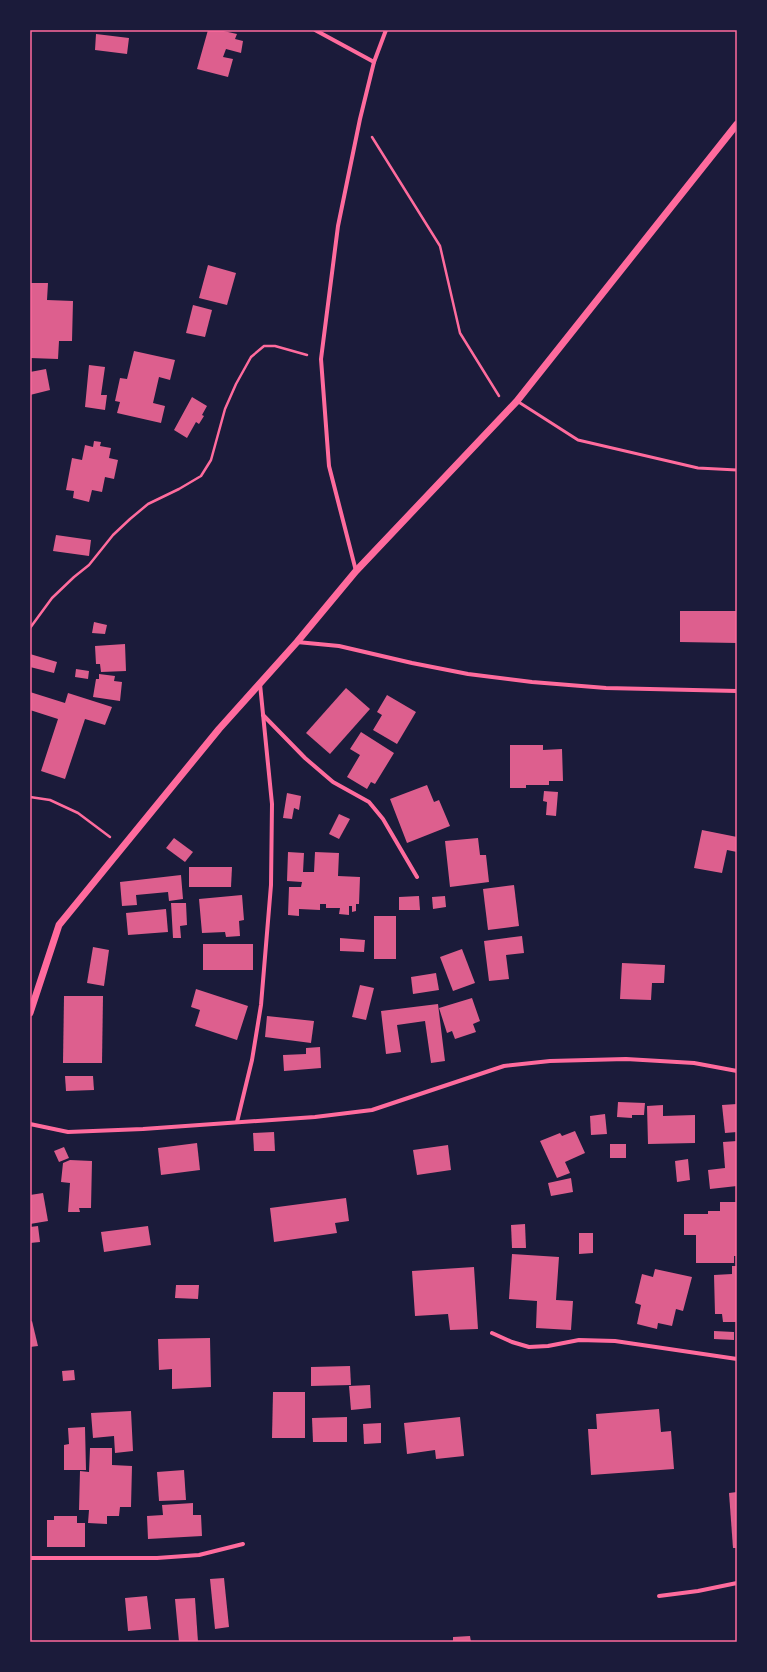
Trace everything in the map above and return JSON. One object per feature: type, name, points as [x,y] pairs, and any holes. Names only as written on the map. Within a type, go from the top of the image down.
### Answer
[{"type":"street","points":[[314,30],[374,62]]},
{"type":"street","points":[[356,571],[329,466],[321,359],[338,226],[360,118],[374,62],[386,30]]},
{"type":"street","points":[[30,1013],[59,925],[219,729],[297,642],[356,571],[517,401],[737,124]]},
{"type":"street","points":[[297,642],[339,646],[468,674],[525,681],[606,688],[737,691]]},
{"type":"street","points":[[237,1122],[252,1060],[261,1004],[271,885],[272,804],[260,683]]},
{"type":"street","points":[[263,714],[305,758],[333,782],[369,802],[383,819],[417,877]]},
{"type":"street","points":[[30,1124],[68,1132],[143,1129],[315,1117],[372,1110],[504,1066],[550,1061],[626,1060],[694,1062],[737,1071]]},
{"type":"street","points":[[492,1333],[512,1342],[529,1347],[548,1346],[579,1340],[615,1341],[737,1358]]},
{"type":"street","points":[[30,1558],[157,1558],[199,1555],[243,1544]]},
{"type":"street","points":[[659,1596],[698,1591],[737,1583]]},
{"type":"lane","points":[[517,401],[578,440],[698,468],[737,470]]},
{"type":"path","points":[[360,118],[440,246],[460,333],[508,411]]},
{"type":"path","points":[[30,628],[52,598],[74,577],[90,565],[113,535],[130,519],[148,504],[179,489],[201,476],[211,460],[225,409],[236,384],[251,357],[264,346],[275,346],[321,359]]},
{"type":"path","points":[[30,797],[50,800],[78,813],[123,847]]},
{"type":"building","points":[[208,30],[219,30],[237,34],[235,39],[243,41],[241,53],[226,49],[223,57],[233,59],[228,77],[197,69]]},
{"type":"building","points":[[96,34],[129,38],[127,54],[95,50]]},
{"type":"building","points":[[208,265],[236,273],[227,305],[199,298]]},
{"type":"building","points":[[31,283],[48,283],[47,300],[73,301],[72,341],[59,341],[58,359],[30,358]]},
{"type":"building","points":[[193,305],[212,310],[205,337],[186,333]]},
{"type":"building","points":[[134,351],[175,360],[170,380],[159,377],[153,403],[165,406],[161,423],[117,413],[120,402],[115,401],[120,378],[127,379]]},
{"type":"building","points":[[89,365],[105,367],[101,395],[107,395],[105,410],[85,407]]},
{"type":"building","points":[[46,369],[50,390],[30,395],[30,372]]},
{"type":"building","points":[[192,397],[207,406],[202,415],[204,416],[199,424],[196,422],[187,438],[174,430]]},
{"type":"building","points":[[94,441],[101,442],[100,446],[111,448],[109,458],[118,460],[114,479],[105,477],[102,492],[92,490],[89,502],[73,498],[74,491],[66,490],[72,458],[82,460],[85,445],[93,447]]},
{"type":"building","points":[[56,535],[91,540],[89,556],[53,551]]},
{"type":"building","points":[[680,611],[737,611],[737,643],[680,642]]},
{"type":"building","points":[[94,622],[107,625],[105,634],[92,633]]},
{"type":"building","points":[[125,644],[126,671],[101,672],[100,664],[96,664],[95,646]]},
{"type":"building","points":[[30,654],[57,662],[54,673],[30,667]]},
{"type":"building","points":[[76,669],[89,671],[88,679],[75,677]]},
{"type":"building","points":[[99,674],[115,676],[114,681],[122,682],[120,701],[93,697],[96,679],[99,679]]},
{"type":"building","points":[[346,688],[370,709],[330,754],[306,733]]},
{"type":"building","points":[[30,692],[65,703],[68,693],[112,707],[105,725],[85,719],[65,779],[41,771],[58,719],[30,710]]},
{"type":"building","points":[[387,695],[416,712],[397,744],[373,730],[382,715],[377,712]]},
{"type":"building","points":[[361,732],[394,753],[375,784],[371,782],[367,789],[347,777],[360,755],[350,749]]},
{"type":"building","points":[[510,745],[543,745],[543,750],[562,749],[563,781],[549,781],[549,785],[526,785],[526,788],[510,788]]},
{"type":"building","points":[[427,785],[434,802],[439,800],[450,826],[407,843],[390,799]]},
{"type":"building","points":[[544,791],[558,792],[556,816],[546,815],[547,802],[543,801]]},
{"type":"building","points":[[287,793],[301,796],[299,810],[294,808],[292,819],[283,818]]},
{"type":"building","points":[[339,814],[350,819],[339,839],[329,834]]},
{"type":"building","points":[[702,830],[737,837],[737,852],[727,850],[722,873],[694,868]]},
{"type":"building","points":[[174,838],[193,852],[185,862],[166,848]]},
{"type":"building","points":[[478,838],[480,855],[486,855],[489,882],[450,887],[445,841]]},
{"type":"building","points":[[288,852],[304,853],[303,872],[314,872],[315,852],[339,853],[338,876],[360,877],[359,904],[356,904],[356,911],[352,912],[352,906],[349,906],[349,915],[339,914],[340,908],[326,908],[326,904],[320,904],[320,910],[299,909],[299,916],[288,915],[289,887],[301,887],[302,882],[287,881]]},
{"type":"building","points":[[189,867],[232,867],[231,887],[189,887]]},
{"type":"building","points":[[181,875],[183,899],[169,901],[168,892],[136,895],[137,905],[122,906],[120,882]]},
{"type":"building","points":[[514,885],[519,926],[488,930],[483,889]]},
{"type":"building","points":[[242,895],[244,920],[239,921],[240,936],[226,937],[225,932],[202,933],[199,899]]},
{"type":"building","points":[[419,896],[420,910],[399,910],[399,897]]},
{"type":"building","points":[[445,896],[446,907],[433,909],[432,897]]},
{"type":"building","points":[[171,903],[186,903],[187,925],[180,926],[181,938],[173,938]]},
{"type":"building","points":[[166,909],[168,932],[128,935],[126,913]]},
{"type":"building","points":[[374,916],[396,916],[396,959],[374,959]]},
{"type":"building","points":[[522,936],[524,953],[506,955],[509,979],[489,981],[484,941]]},
{"type":"building","points":[[340,938],[365,940],[364,952],[340,951]]},
{"type":"building","points":[[203,944],[253,944],[253,970],[203,970]]},
{"type":"building","points":[[93,947],[109,950],[104,986],[87,983]]},
{"type":"building","points":[[462,949],[475,983],[453,991],[440,957]]},
{"type":"building","points":[[622,963],[665,965],[664,983],[652,983],[651,1000],[620,999]]},
{"type":"building","points":[[436,973],[439,990],[413,994],[411,977]]},
{"type":"building","points":[[360,985],[374,988],[366,1020],[352,1017]]},
{"type":"building","points":[[196,989],[248,1006],[237,1040],[195,1026],[200,1010],[191,1007]]},
{"type":"building","points":[[64,996],[103,996],[102,1063],[63,1063]]},
{"type":"building","points":[[472,998],[480,1021],[473,1024],[476,1032],[455,1039],[452,1031],[447,1033],[439,1008]]},
{"type":"building","points":[[438,1004],[445,1061],[431,1063],[425,1021],[397,1025],[401,1052],[386,1054],[381,1011]]},
{"type":"building","points":[[267,1016],[314,1021],[311,1043],[265,1037]]},
{"type":"building","points":[[320,1047],[321,1068],[284,1071],[283,1055],[306,1054],[306,1048]]},
{"type":"building","points":[[65,1076],[93,1076],[94,1090],[66,1091]]},
{"type":"building","points":[[618,1102],[645,1103],[644,1115],[632,1115],[632,1118],[617,1117]]},
{"type":"building","points":[[737,1104],[737,1132],[725,1133],[722,1105]]},
{"type":"building","points":[[663,1105],[663,1116],[695,1115],[695,1143],[648,1144],[647,1106]]},
{"type":"building","points":[[605,1114],[607,1134],[591,1135],[590,1116]]},
{"type":"building","points":[[575,1131],[585,1153],[565,1162],[570,1173],[557,1178],[540,1141],[560,1133],[562,1136]]},
{"type":"building","points":[[274,1132],[275,1151],[254,1151],[253,1133]]},
{"type":"building","points":[[737,1141],[737,1186],[710,1189],[708,1170],[725,1168],[723,1142]]},
{"type":"building","points":[[197,1143],[200,1170],[161,1175],[158,1148]]},
{"type":"building","points":[[610,1144],[626,1144],[626,1158],[610,1158]]},
{"type":"building","points":[[448,1145],[451,1170],[417,1175],[413,1150]]},
{"type":"building","points":[[64,1147],[69,1158],[59,1162],[54,1151]]},
{"type":"building","points":[[688,1159],[690,1180],[677,1182],[675,1161]]},
{"type":"building","points":[[70,1160],[92,1161],[91,1208],[79,1208],[80,1212],[68,1212],[70,1183],[61,1182],[63,1163]]},
{"type":"building","points":[[571,1178],[573,1192],[551,1196],[548,1183]]},
{"type":"building","points":[[43,1193],[48,1221],[30,1224],[30,1195]]},
{"type":"building","points":[[346,1198],[349,1221],[335,1223],[337,1233],[274,1242],[270,1208]]},
{"type":"building","points":[[720,1202],[737,1202],[737,1256],[734,1256],[734,1263],[696,1263],[696,1235],[684,1235],[684,1214],[708,1214],[708,1211],[720,1211]]},
{"type":"building","points":[[525,1224],[526,1248],[512,1248],[511,1225]]},
{"type":"building","points":[[38,1226],[40,1242],[30,1243],[30,1227]]},
{"type":"building","points":[[148,1226],[151,1245],[104,1252],[101,1232]]},
{"type":"building","points":[[579,1233],[593,1233],[593,1253],[579,1254]]},
{"type":"building","points":[[512,1254],[559,1257],[556,1300],[573,1301],[571,1330],[536,1328],[537,1301],[509,1299]]},
{"type":"building","points":[[732,1266],[737,1266],[737,1322],[723,1322],[722,1314],[715,1314],[714,1275],[732,1274]]},
{"type":"building","points":[[474,1267],[478,1329],[450,1330],[448,1314],[415,1316],[412,1271]]},
{"type":"building","points":[[655,1269],[692,1277],[683,1311],[676,1309],[672,1326],[658,1323],[657,1329],[637,1324],[641,1305],[635,1303],[642,1274],[653,1277]]},
{"type":"building","points":[[176,1285],[199,1285],[198,1299],[175,1298]]},
{"type":"building","points":[[32,1321],[38,1346],[30,1347],[30,1322]]},
{"type":"building","points":[[714,1331],[734,1332],[734,1340],[714,1339]]},
{"type":"building","points":[[210,1338],[211,1387],[172,1389],[172,1369],[159,1370],[158,1339]]},
{"type":"building","points":[[350,1366],[351,1385],[311,1386],[311,1367]]},
{"type":"building","points":[[74,1370],[75,1380],[63,1381],[62,1371]]},
{"type":"building","points":[[370,1385],[371,1408],[351,1410],[349,1386]]},
{"type":"building","points":[[273,1392],[305,1392],[305,1438],[272,1438]]},
{"type":"building","points":[[659,1409],[661,1432],[671,1431],[674,1469],[591,1475],[588,1429],[597,1429],[596,1414]]},
{"type":"building","points":[[131,1411],[133,1451],[115,1453],[114,1436],[93,1438],[91,1413]]},
{"type":"building","points":[[347,1417],[347,1442],[313,1442],[312,1418]]},
{"type":"building","points":[[460,1417],[464,1456],[436,1459],[435,1450],[407,1454],[404,1423]]},
{"type":"building","points":[[381,1423],[381,1443],[364,1444],[363,1424]]},
{"type":"building","points":[[85,1427],[86,1470],[64,1470],[64,1445],[69,1444],[68,1428]]},
{"type":"building","points":[[90,1448],[112,1448],[112,1465],[132,1466],[131,1507],[120,1507],[119,1516],[107,1516],[107,1524],[88,1523],[89,1510],[79,1510],[80,1471],[89,1472]]},
{"type":"building","points":[[184,1470],[186,1500],[159,1501],[157,1472]]},
{"type":"building","points":[[737,1492],[737,1548],[733,1548],[729,1493]]},
{"type":"building","points":[[193,1503],[193,1515],[201,1515],[202,1536],[148,1539],[147,1516],[163,1515],[162,1505]]},
{"type":"building","points":[[54,1516],[77,1516],[77,1523],[85,1523],[85,1547],[47,1547],[47,1520],[54,1520]]},
{"type":"building","points":[[224,1578],[229,1627],[215,1629],[210,1579]]},
{"type":"building","points":[[147,1596],[151,1629],[128,1631],[125,1598]]},
{"type":"building","points":[[195,1598],[198,1642],[179,1642],[175,1599]]},
{"type":"building","points":[[470,1636],[471,1642],[453,1642],[453,1637]]}]
